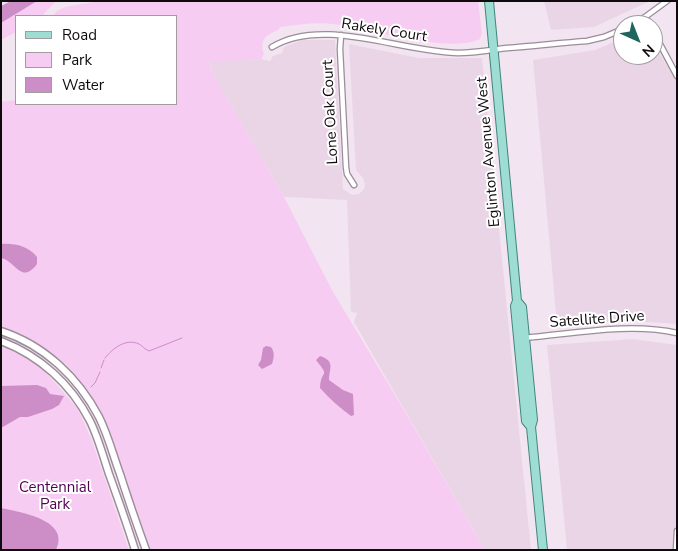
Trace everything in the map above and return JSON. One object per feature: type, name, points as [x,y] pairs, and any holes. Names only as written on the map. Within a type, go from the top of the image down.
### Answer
[{"type":"main road","name":"Eglinton Avenue West","points":[[489,1],[516,306],[533,420],[531,427],[542,550]]},
{"type":"street","points":[[649,15],[667,1]]},
{"type":"street","name":"Rakely Court","points":[[272,47],[293,36],[307,34],[341,35],[438,52],[467,52],[587,41],[613,33]]},
{"type":"street","name":"Lone Oak Court","points":[[341,35],[340,49],[346,167],[347,174],[354,185]]},
{"type":"street","points":[[663,50],[677,76]]},
{"type":"street","name":"Satellite Drive","points":[[522,338],[647,328],[677,334]]},
{"type":"street","points":[[1,331],[28,343],[47,355],[68,373],[89,400],[99,418],[107,439],[146,550]]},
{"type":"street","points":[[1,341],[41,363],[60,379],[80,404],[98,442],[136,550]]},
{"type":"street","points":[[676,550],[677,531]]},
{"type":"shaded area","points":[[544,1],[650,1],[620,15],[613,15],[613,18],[594,27],[551,30]]},
{"type":"shaded area","points":[[302,40],[335,40],[343,189],[352,195],[359,194],[365,185],[363,178],[356,170],[349,44],[419,58],[482,58],[531,550],[485,550],[354,322],[357,313],[351,312],[347,200],[284,197],[213,74],[209,61],[261,59],[270,61],[273,56],[282,53],[284,47]]},
{"type":"shaded area","points":[[613,42],[613,65],[663,65],[663,59],[677,82],[677,324],[633,321],[557,324],[533,60],[595,50]]},
{"type":"shaded area","points":[[633,339],[677,345],[677,550],[567,550],[547,345]]},
{"type":"green space","points":[[37,1],[56,1],[43,15],[15,15],[15,33],[1,40],[1,23]]},
{"type":"green space","points":[[96,1],[478,1],[482,33],[480,39],[466,43],[429,42],[333,24],[306,24],[280,27],[267,36],[262,45],[264,54],[261,59],[209,62],[213,74],[284,197],[333,292],[485,550],[151,550],[111,442],[84,387],[51,354],[30,339],[1,327],[1,102],[15,100],[15,105],[178,105],[178,15],[54,15],[66,7]]},
{"type":"green space","name":"Centennial Park","points":[[1,346],[17,352],[43,369],[78,409],[92,441],[129,550],[1,550]]},
{"type":"water","points":[[11,1],[37,1],[1,23],[1,6]]},
{"type":"water","points":[[1,244],[11,244],[25,248],[37,257],[37,264],[27,272],[19,270],[1,258]]},
{"type":"water","points":[[266,346],[271,347],[274,353],[273,360],[272,364],[262,369],[258,365],[263,348]]},
{"type":"water","points":[[320,356],[330,363],[329,380],[343,390],[353,394],[354,415],[351,416],[343,410],[320,388],[324,372],[316,360]]},
{"type":"water","points":[[37,385],[46,388],[50,394],[64,396],[59,405],[28,417],[20,417],[1,428],[1,386]]},
{"type":"water","points":[[1,508],[31,515],[50,525],[56,531],[59,540],[56,550],[1,550]]},
{"type":"waterway","points":[[105,358],[125,343],[134,342],[149,351],[182,338]]},
{"type":"waterway","points":[[101,368],[104,360]]},
{"type":"waterway","points":[[91,387],[100,372]]}]
